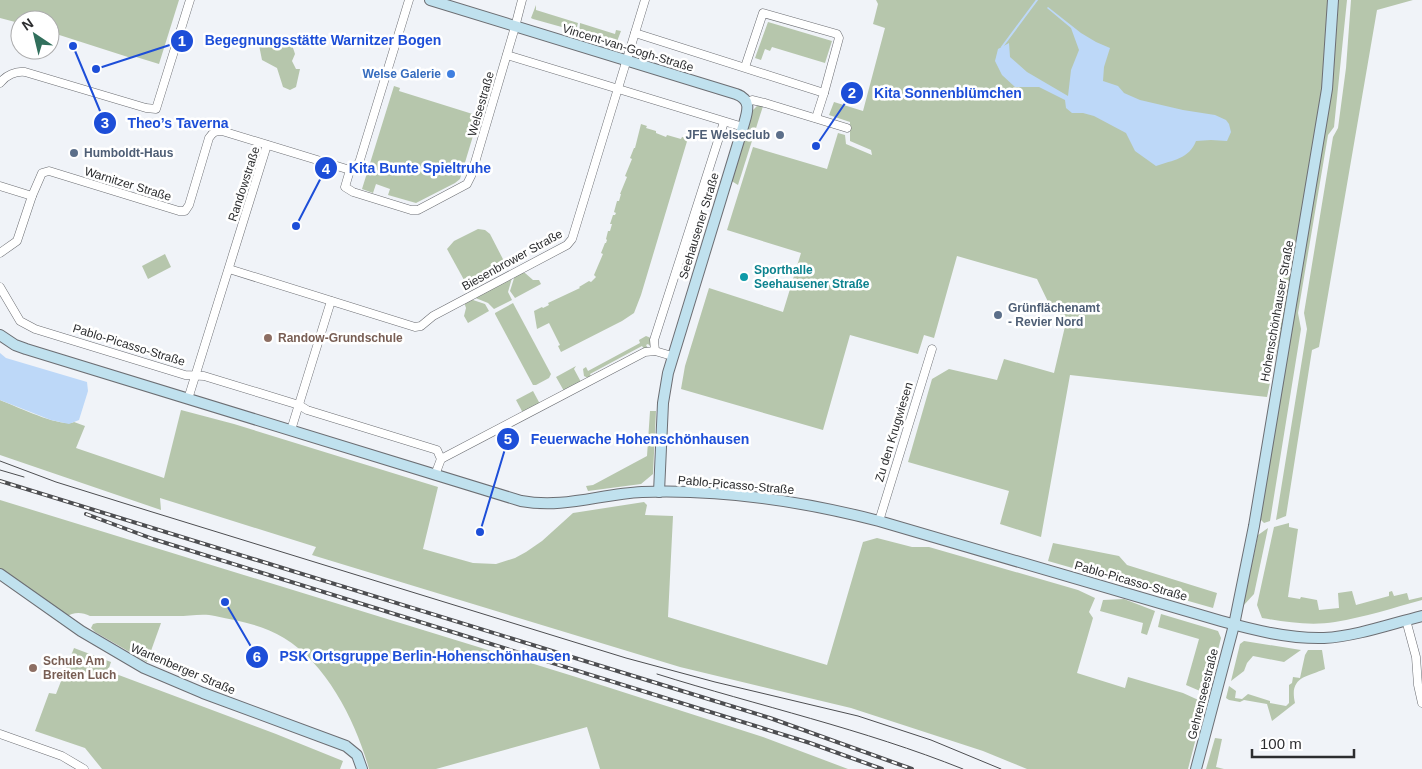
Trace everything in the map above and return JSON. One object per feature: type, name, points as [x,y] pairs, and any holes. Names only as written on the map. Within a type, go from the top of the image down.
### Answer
[{"type":"street","points":[[0,83],[8,76],[25,72],[146,108],[156,108],[190,0]]},
{"type":"street","points":[[350,170],[359,163],[409,0]]},
{"type":"street","name":"Vincent-van-Gogh-Straße","points":[[430,0],[740,95],[748,102],[752,100],[766,103],[847,128]]},
{"type":"street","name":"Welsestraße","points":[[350,170],[345,186],[353,192],[411,210],[418,210],[467,184],[471,176],[522,0]]},
{"type":"street","name":"Biesenbrower Straße","points":[[229,269],[416,327],[421,326],[433,316],[566,244],[572,240],[645,0]]},
{"type":"street","name":"Hohenschönhauser Straße","points":[[1234,625],[1254,526],[1327,89],[1333,0]]},
{"type":"street","points":[[745,67],[762,13],[837,34],[839,38],[816,118]]},
{"type":"street","name":"Vincent-van-Gogh-Straße","points":[[635,33],[824,93]]},
{"type":"street","points":[[507,55],[743,127]]},
{"type":"street","name":"Seehausener Straße","points":[[658,492],[665,388],[672,356],[748,111],[748,102]]},
{"type":"street","name":"Seehausener Straße","points":[[655,351],[654,340],[724,122]]},
{"type":"street","name":"Warnitzer Straße","points":[[0,253],[17,241],[42,173],[49,171],[179,212],[185,211],[189,204],[212,133],[222,131],[266,145]]},
{"type":"street","name":"Randowstraße","points":[[188,398],[266,145],[350,170]]},
{"type":"street","points":[[0,186],[32,196]]},
{"type":"street","name":"Pablo-Picasso-Straße","points":[[0,287],[20,320],[35,329],[185,375],[204,376],[299,405],[307,410],[437,450],[441,459]]},
{"type":"street","points":[[291,430],[331,301]]},
{"type":"street","name":"Pablo-Picasso-Straße","points":[[0,334],[15,345],[26,349],[515,500],[545,504],[568,503],[638,492],[658,492],[763,498],[832,508],[1234,625],[1288,636],[1324,638],[1362,632],[1422,616]]},
{"type":"street","name":"Zu den Krugwiesen","points":[[879,521],[932,349]]},
{"type":"street","points":[[435,475],[441,459],[645,352],[655,351],[672,356]]},
{"type":"street","name":"Wartenberger Straße","points":[[0,574],[58,616],[127,659],[203,693],[346,746],[356,755],[362,769]]},
{"type":"street","points":[[1406,620],[1416,657],[1418,685],[1422,703]]},
{"type":"street","name":"Gehrenseestraße","points":[[1196,769],[1234,625]]},
{"type":"street","points":[[0,734],[62,756],[84,769]]},
{"type":"green space","points":[[0,0],[179,0],[159,64],[133,56],[131,58],[60,35],[60,10],[10,10],[10,21],[0,18]]},
{"type":"green space","points":[[876,0],[1330,0],[1327,54],[1317,128],[1287,303],[1267,397],[1070,375],[1041,537],[1000,524],[1009,491],[908,462],[932,379],[949,369],[997,380],[1004,359],[1054,373],[1067,318],[1052,310],[1037,279],[957,256],[934,338],[924,335],[918,354],[850,335],[823,430],[681,389],[685,366],[709,288],[783,312],[801,253],[727,230],[753,147],[827,169],[838,133],[845,135],[846,144],[872,155],[871,150],[850,141],[850,122],[829,115],[834,102],[863,111],[885,28],[873,24],[878,4]]},
{"type":"green space","points":[[1337,0],[1347,0],[1334,127],[1328,135],[1298,313],[1301,329],[1270,521],[1264,523],[1260,519],[1331,88]]},
{"type":"green space","points":[[1351,0],[1413,0],[1377,10],[1319,347],[1312,350],[1286,516],[1276,520],[1307,329],[1304,313],[1333,137],[1338,128],[1346,68]]},
{"type":"green space","points":[[536,5],[536,10],[578,23],[576,31],[531,18]]},
{"type":"green space","points":[[768,22],[832,41],[825,63],[772,47],[770,51],[765,49],[761,60],[755,58]]},
{"type":"green space","points":[[580,23],[615,34],[616,30],[621,31],[616,44],[579,33]]},
{"type":"green space","points":[[283,36],[288,39],[295,54],[292,61],[296,69],[300,69],[296,87],[290,90],[283,87],[277,68],[262,60],[259,45],[264,41]]},
{"type":"green space","points":[[394,86],[400,88],[399,91],[479,116],[460,179],[416,203],[388,195],[390,189],[376,184],[373,193],[362,189]]},
{"type":"green space","points":[[757,106],[763,106],[738,185],[730,180],[752,111]]},
{"type":"green space","points":[[641,124],[666,137],[667,135],[681,139],[682,137],[688,138],[641,295],[634,313],[561,352],[558,346],[560,345],[549,323],[537,329],[534,311],[549,305],[548,303],[580,288],[589,281],[591,282],[596,277],[594,275],[603,254],[601,253],[607,240],[608,231],[610,231],[613,215],[616,213],[614,212],[617,201],[619,201],[627,177],[625,176],[632,159],[630,158],[635,148]]},
{"type":"green space","points":[[478,229],[485,230],[490,234],[507,267],[469,289],[447,249],[454,241]]},
{"type":"green space","points":[[165,254],[171,267],[148,279],[142,266]]},
{"type":"green space","points":[[525,273],[533,280],[539,280],[541,284],[515,298],[510,291],[515,275]]},
{"type":"green space","points":[[512,278],[508,292],[512,300],[494,309],[488,303],[473,297]]},
{"type":"green space","points":[[470,299],[485,304],[489,311],[468,323],[464,316],[466,308],[464,302]]},
{"type":"green space","points":[[513,303],[551,374],[549,378],[536,385],[533,385],[495,314]]},
{"type":"green space","points":[[646,336],[651,338],[650,346],[646,345],[648,348],[644,349],[642,346],[590,374],[591,377],[584,376],[583,369],[586,367],[588,371],[640,343],[639,340]]},
{"type":"green space","points":[[576,366],[574,369],[581,382],[564,391],[556,377]]},
{"type":"green space","points":[[533,391],[540,404],[523,413],[516,400]]},
{"type":"green space","points":[[0,400],[49,419],[59,422],[74,422],[85,426],[76,448],[164,478],[181,410],[234,424],[438,487],[423,549],[473,563],[496,564],[515,558],[542,541],[573,513],[644,502],[647,505],[645,515],[673,516],[668,617],[827,665],[863,542],[877,538],[912,547],[929,547],[1078,590],[1095,598],[1089,612],[1093,618],[1077,673],[1125,688],[1128,677],[1183,693],[1205,703],[1188,769],[1027,769],[983,751],[851,708],[680,667],[312,555],[316,547],[160,498],[161,510],[0,455]]},
{"type":"green space","points":[[650,411],[656,411],[653,474],[641,484],[588,491],[586,486],[593,485],[647,456]]},
{"type":"green space","points":[[0,500],[576,677],[763,737],[848,769],[600,769],[587,727],[436,769],[369,769],[356,732],[338,696],[314,663],[284,638],[259,627],[211,615],[90,616],[78,613],[66,617],[0,569]]},
{"type":"green space","points":[[1289,523],[1289,527],[1298,529],[1288,597],[1317,600],[1319,610],[1339,608],[1338,593],[1352,591],[1356,605],[1389,596],[1389,592],[1392,591],[1394,596],[1407,593],[1409,600],[1422,597],[1422,600],[1357,618],[1335,622],[1317,624],[1298,623],[1262,618],[1257,605],[1274,527]]},
{"type":"green space","points":[[1268,528],[1254,594],[1243,606],[1258,535]]},
{"type":"green space","points":[[1053,543],[1119,556],[1127,565],[1217,593],[1213,608],[1048,561]]},
{"type":"green space","points":[[1124,599],[1155,611],[1147,635],[1141,633],[1143,623],[1100,611],[1103,600]]},
{"type":"green space","points":[[1161,614],[1218,631],[1221,638],[1207,694],[1186,685],[1199,639],[1158,627]]},
{"type":"green space","points":[[161,623],[147,662],[95,632],[91,628],[93,624]]},
{"type":"green space","points":[[1244,641],[1301,650],[1284,662],[1253,656],[1247,663],[1244,671],[1231,681],[1240,644]]},
{"type":"green space","points":[[74,648],[111,662],[108,671],[343,761],[340,769],[102,769],[85,748],[35,731],[49,693],[56,694]]},
{"type":"green space","points":[[1308,650],[1322,650],[1325,669],[1301,679],[1294,688],[1295,703],[1272,721],[1267,704],[1244,700],[1240,702],[1226,698],[1229,686],[1236,691],[1235,698],[1242,699],[1248,694],[1270,701],[1270,703],[1286,706],[1289,703],[1289,685],[1292,683],[1293,677],[1300,678],[1305,655]]},
{"type":"green space","points":[[1215,738],[1222,739],[1216,767],[1224,769],[1206,769]]},
{"type":"water","points":[[1048,7],[1081,33],[1110,48],[1104,67],[1103,81],[1118,86],[1124,93],[1140,100],[1215,115],[1226,120],[1231,132],[1227,141],[1196,141],[1185,155],[1156,166],[1135,151],[1126,133],[1094,116],[1072,113],[1066,108],[1065,100],[1039,87],[1015,87],[1002,75],[995,61],[998,49],[1009,43],[1010,57],[1027,72],[1068,96],[1071,70],[1079,50],[1071,28]]},
{"type":"water","points":[[0,353],[6,358],[87,382],[88,391],[79,420],[69,424],[51,420],[0,400]]},
{"type":"waterway","points":[[1002,47],[1037,0]]},
{"type":"tram line","points":[[0,461],[56,482],[626,658],[715,682],[858,716],[931,740],[1001,769]]},
{"type":"tram line","points":[[0,470],[24,477]]},
{"type":"tram line","points":[[657,674],[849,730],[963,769]]},
{"type":"railway","points":[[0,481],[770,718],[912,769]]},
{"type":"railway","points":[[86,514],[153,539],[810,743],[882,769]]},
{"type":"place","name":"Theo’s Taverna","points":[[73,46]]},
{"type":"place","name":"Begegnungsstätte Warnitzer Bogen","points":[[96,69]]},
{"type":"place","name":"Welse Galerie","points":[[451,74]]},
{"type":"place","name":"JFE Welseclub","points":[[780,135]]},
{"type":"place","name":"Kita Sonnenblümchen","points":[[816,146]]},
{"type":"place","name":"Humboldt-Haus","points":[[74,153]]},
{"type":"place","name":"Kita Bunte Spieltruhe","points":[[296,226]]},
{"type":"place","name":"Sporthalle Seehausener Straße","points":[[744,277]]},
{"type":"place","name":"Grünflächenamt - Revier Nord","points":[[998,315]]},
{"type":"place","name":"Randow-Grundschule","points":[[268,338]]},
{"type":"place","name":"Feuerwache Hohenschönhausen","points":[[480,532]]},
{"type":"place","name":"PSK Ortsgruppe Berlin-Hohenschönhausen","points":[[225,602]]},
{"type":"place","name":"Schule Am Breiten Luch","points":[[33,668]]}]
